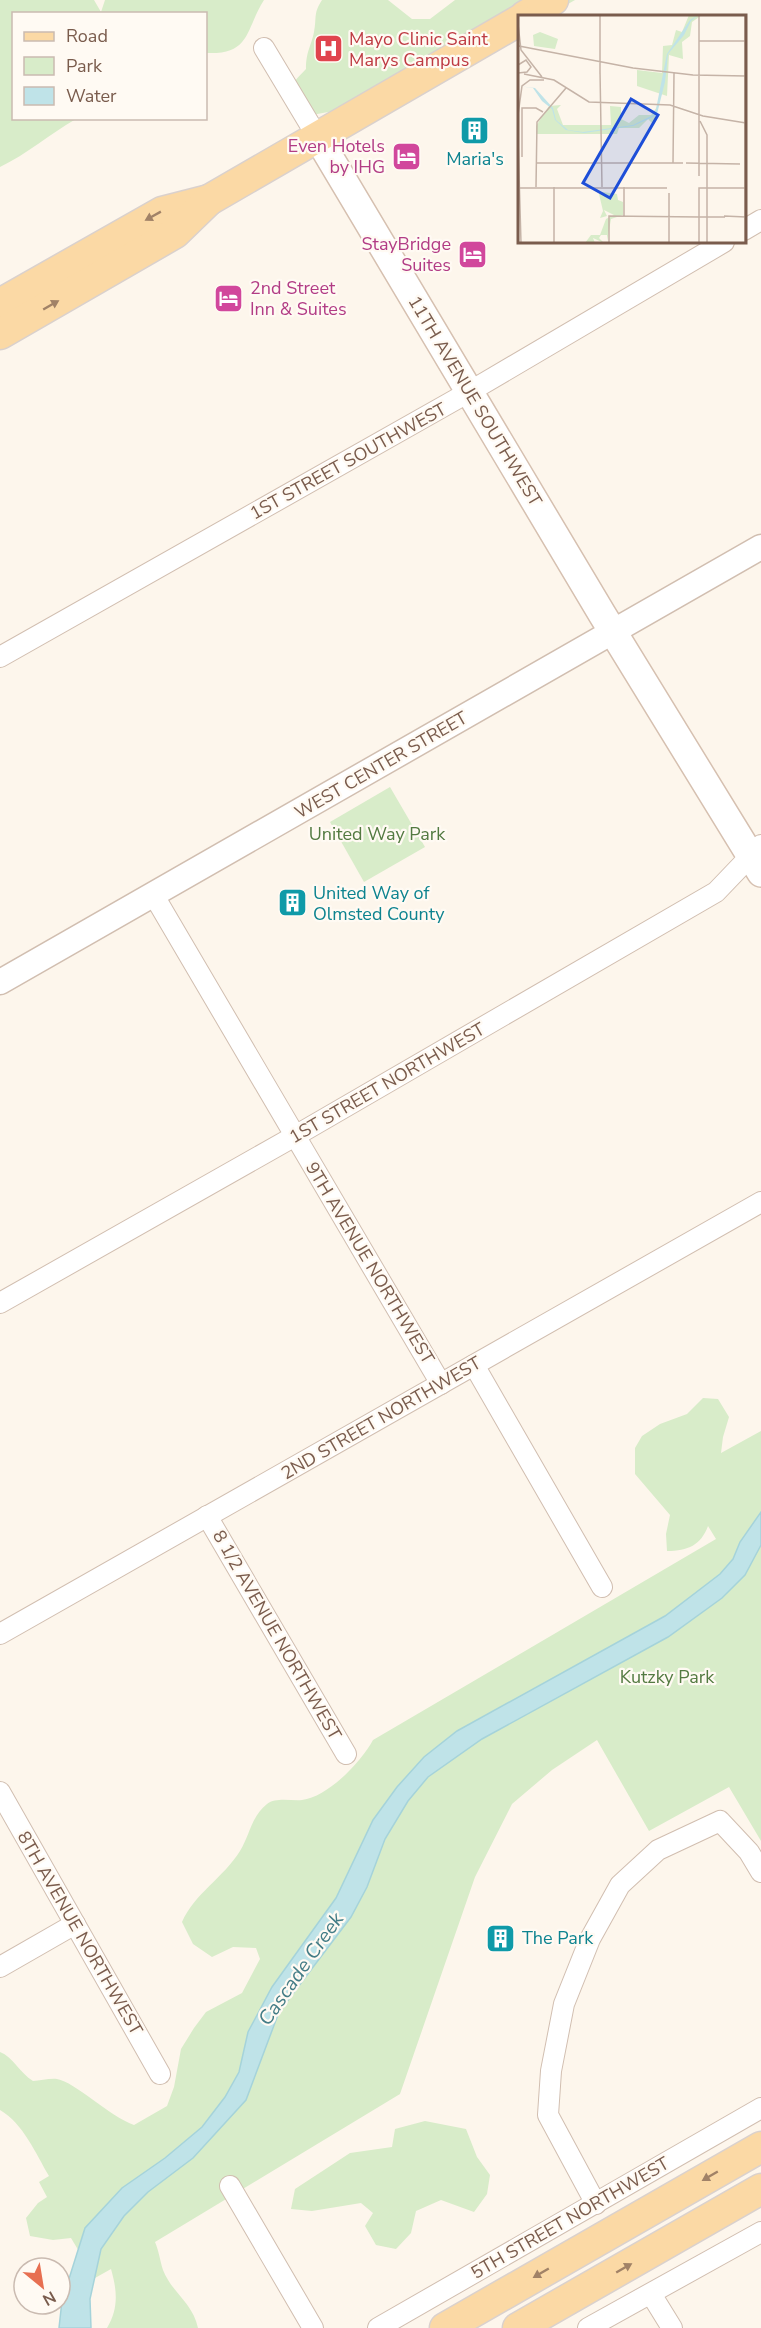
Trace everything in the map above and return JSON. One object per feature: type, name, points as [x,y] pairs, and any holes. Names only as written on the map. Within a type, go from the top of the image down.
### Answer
[{"type":"main road","points":[[527,15],[553,0]]},
{"type":"main road","points":[[0,334],[175,233],[209,200],[518,21]]},
{"type":"main road","name":"11TH AVENUE SOUTHWEST","points":[[318,138],[614,633],[758,858]]},
{"type":"main road","points":[[0,304],[162,212],[209,200]]},
{"type":"main road","points":[[445,2328],[761,2147]]},
{"type":"main road","points":[[518,2328],[761,2189]]},
{"type":"street","points":[[264,48],[318,138]]},
{"type":"street","points":[[746,229],[761,220]]},
{"type":"street","name":"1ST STREET SOUTHWEST","points":[[0,657],[469,392],[722,243]]},
{"type":"street","name":"WEST CENTER STREET","points":[[0,982],[761,548]]},
{"type":"street","name":"1ST STREET NORTHWEST","points":[[0,1303],[296,1136],[716,892],[758,858]]},
{"type":"street","name":"9TH AVENUE NORTHWEST","points":[[153,894],[441,1384]]},
{"type":"street","name":"2ND STREET NORTHWEST","points":[[0,1634],[761,1202]]},
{"type":"street","points":[[474,1365],[602,1587]]},
{"type":"street","name":"8 1/2 AVENUE NORTHWEST","points":[[207,1516],[346,1754]]},
{"type":"street","name":"8TH AVENUE NORTHWEST","points":[[0,1792],[160,2074]]},
{"type":"street","points":[[596,2204],[548,2115],[551,2070],[564,2004],[590,1939],[620,1885],[658,1850],[720,1821],[749,1852],[761,1872]]},
{"type":"street","points":[[0,1967],[75,1924]]},
{"type":"street","name":"5TH STREET NORTHWEST","points":[[378,2328],[761,2108]]},
{"type":"street","points":[[230,2186],[313,2328]]},
{"type":"street","points":[[588,2328],[761,2232]]},
{"type":"street","points":[[651,2294],[672,2328]]},
{"type":"green space","points":[[0,0],[94,0],[101,12],[12,12],[12,120],[74,120],[0,167]]},
{"type":"green space","points":[[105,0],[264,0],[245,38],[231,50],[207,53],[207,12],[101,12]]},
{"type":"green space","points":[[322,0],[388,0],[412,19],[430,19],[455,0],[575,0],[549,15],[518,15],[518,29],[339,110],[301,117],[287,108],[286,102],[290,87],[306,69]]},
{"type":"green space","name":"United Way Park","points":[[390,787],[425,847],[364,882],[330,822]]},
{"type":"green space","name":"Kutzky Park","points":[[703,1398],[718,1399],[729,1417],[721,1453],[761,1431],[761,1841],[729,1787],[649,1831],[597,1740],[552,1770],[512,1804],[475,1877],[400,2094],[155,2242],[167,2278],[192,2312],[198,2328],[107,2328],[114,2313],[116,2299],[111,2269],[95,2278],[71,2238],[53,2240],[30,2236],[26,2218],[38,2203],[47,2197],[39,2182],[49,2176],[22,2131],[0,2110],[0,2052],[33,2081],[57,2079],[64,2081],[124,2121],[134,2125],[167,2106],[174,2087],[181,2049],[194,2028],[206,2012],[242,1993],[260,1959],[256,1948],[233,1947],[212,1957],[193,1944],[182,1922],[201,1894],[240,1851],[257,1815],[271,1802],[302,1800],[323,1792],[353,1767],[373,1740],[716,1539],[708,1526],[702,1538],[693,1546],[667,1551],[666,1534],[670,1515],[635,1474],[635,1448],[642,1436],[660,1424],[687,1414]]},
{"type":"green space","points":[[425,2121],[466,2129],[477,2157],[490,2175],[487,2194],[474,2212],[441,2200],[416,2211],[411,2233],[396,2249],[376,2245],[365,2226],[373,2213],[361,2203],[312,2211],[291,2209],[295,2189],[350,2153],[392,2147],[395,2129]]},
{"type":"water","name":"Cascade Creek","points":[[761,1512],[761,1545],[745,1575],[722,1598],[668,1637],[482,1739],[428,1777],[408,1801],[385,1839],[367,1887],[351,1917],[279,2012],[246,2100],[193,2158],[148,2192],[124,2216],[101,2249],[90,2299],[91,2328],[59,2328],[60,2316],[72,2316],[72,2269],[85,2228],[122,2188],[165,2158],[202,2127],[225,2097],[239,2072],[248,2032],[272,1987],[336,1898],[373,1820],[397,1787],[424,1757],[457,1731],[665,1616],[720,1574],[733,1559],[740,1542]]},
{"type":"place","name":"Mayo Clinic Saint Marys Campus","points":[[328,49]]},
{"type":"place","name":"Maria's","points":[[475,130]]},
{"type":"place","name":"Even Hotels by IHG","points":[[406,156]]},
{"type":"place","name":"StayBridge Suites","points":[[472,254]]},
{"type":"place","name":"2nd Street Inn & Suites","points":[[229,298]]},
{"type":"place","name":"United Way of Olmsted County","points":[[292,903]]},
{"type":"place","name":"The Park","points":[[501,1938]]}]
